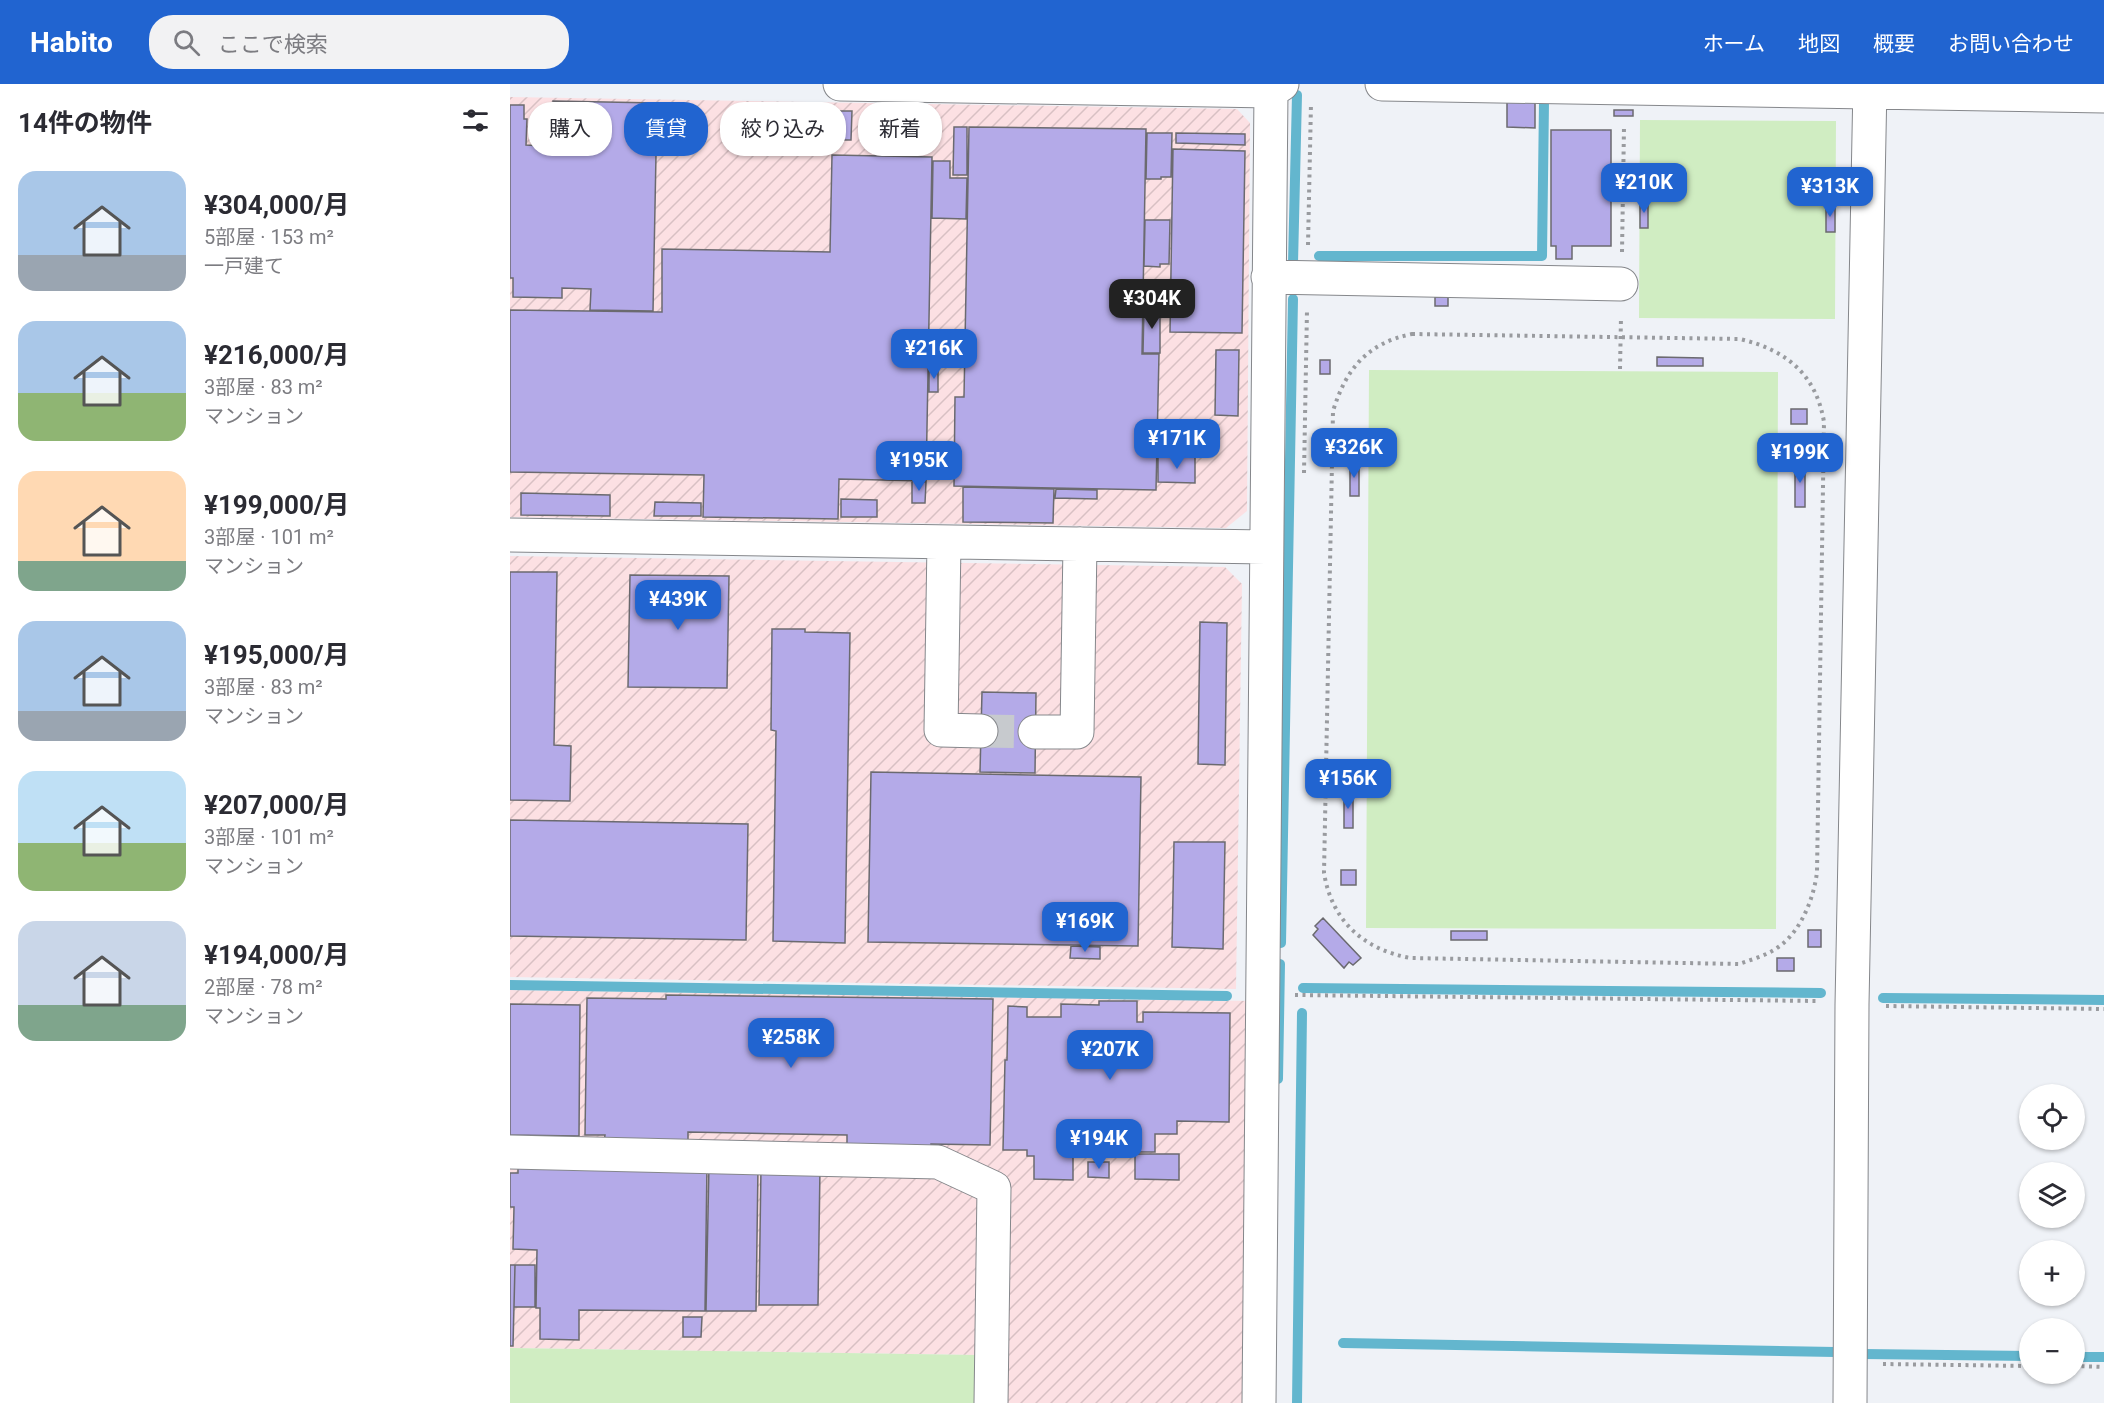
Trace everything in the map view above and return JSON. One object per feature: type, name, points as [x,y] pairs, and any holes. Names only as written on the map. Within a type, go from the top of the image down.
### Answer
[{"type":"street","points":[[840,84],[1276,87],[1268,277],[1258,1403]]},
{"type":"street","points":[[1382,84],[1870,88],[2104,96]]},
{"type":"street","points":[[1850,1403],[1853,1003],[1870,88]]},
{"type":"street","points":[[1268,277],[1621,284]]},
{"type":"street","points":[[510,535],[1265,547]]},
{"type":"street","points":[[944,542],[941,730],[981,731]]},
{"type":"street","points":[[1035,732],[1077,732],[1080,544]]},
{"type":"street","points":[[510,1152],[938,1162],[994,1188],[991,1403]]},
{"type":"path","points":[[1412,334],[1740,339],[1761,344],[1778,352],[1792,362],[1815,391],[1822,407],[1824,422],[1817,872],[1815,887],[1796,928],[1782,945],[1763,956],[1739,964],[1410,958],[1379,949],[1350,929],[1334,905],[1324,873],[1332,428],[1333,411],[1346,376],[1374,348],[1392,338],[1412,334]]},
{"type":"path","points":[[1294,995],[2104,1009]]},
{"type":"path","points":[[1851,1363],[2019,1366]]},
{"type":"path","points":[[2085,1366],[2104,1367]]},
{"type":"shaded area","points":[[510,97],[813,102],[720,102],[720,156],[846,156],[846,103],[858,103],[858,156],[942,156],[942,104],[1237,109],[1250,123],[1247,511],[1226,528],[510,517]]},
{"type":"shaded area","points":[[510,556],[1225,567],[1242,584],[1236,989],[510,977]]},
{"type":"shaded area","points":[[510,990],[1253,1001],[1246,1403],[976,1403],[976,1355],[510,1348]]},
{"type":"green space","points":[[1640,120],[1836,121],[1835,319],[1639,318]]},
{"type":"green space","points":[[1369,370],[1778,372],[1776,929],[1366,928]]},
{"type":"green space","points":[[510,1348],[977,1355],[976,1403],[510,1403]]},
{"type":"building","points":[[1507,99],[1535,99],[1535,128],[1507,127]]},
{"type":"building","points":[[553,101],[605,102],[553,102]]},
{"type":"building","points":[[612,102],[624,102],[624,156],[656,156],[653,311],[590,310],[591,289],[562,288],[562,298],[513,297],[513,278],[510,278],[510,105],[524,105],[524,119],[527,119],[526,145],[528,145],[528,156],[612,156]]},
{"type":"building","points":[[1614,110],[1633,110],[1633,116],[1614,116]]},
{"type":"building","points":[[846,111],[852,111],[851,140],[846,140]]},
{"type":"building","points":[[954,127],[967,127],[967,175],[953,175]]},
{"type":"building","points":[[969,127],[1146,129],[1142,354],[1159,354],[1156,490],[954,486],[955,397],[964,397]]},
{"type":"building","points":[[1551,130],[1611,130],[1611,246],[1572,246],[1572,259],[1556,259],[1556,246],[1551,246]]},
{"type":"building","points":[[1147,133],[1172,133],[1171,177],[1146,179]]},
{"type":"building","points":[[1176,133],[1245,134],[1245,145],[1176,143]]},
{"type":"building","points":[[1173,149],[1245,151],[1242,333],[1170,332]]},
{"type":"building","points":[[832,156],[932,157],[926,481],[839,479],[838,519],[703,517],[704,475],[510,472],[510,310],[662,312],[662,249],[830,252]]},
{"type":"building","points":[[933,161],[950,161],[950,178],[967,178],[966,219],[932,218]]},
{"type":"building","points":[[1640,201],[1648,201],[1648,228],[1640,228]]},
{"type":"building","points":[[1826,205],[1835,205],[1835,232],[1826,232]]},
{"type":"building","points":[[1145,220],[1170,220],[1169,264],[1160,264],[1160,267],[1144,266]]},
{"type":"building","points":[[1435,297],[1448,297],[1448,306],[1435,306]]},
{"type":"building","points":[[1144,307],[1160,307],[1160,353],[1143,353]]},
{"type":"building","points":[[1216,350],[1239,350],[1238,416],[1215,415]]},
{"type":"building","points":[[1657,357],[1703,358],[1703,366],[1657,366]]},
{"type":"building","points":[[1320,360],[1330,360],[1330,374],[1320,374]]},
{"type":"building","points":[[929,367],[938,367],[938,392],[929,392]]},
{"type":"building","points":[[1791,409],[1807,409],[1807,424],[1791,424]]},
{"type":"building","points":[[1158,456],[1195,457],[1195,483],[1158,482]]},
{"type":"building","points":[[1350,461],[1359,461],[1359,496],[1350,496]]},
{"type":"building","points":[[1795,461],[1805,461],[1805,507],[1795,507]]},
{"type":"building","points":[[912,481],[926,482],[925,503],[912,503]]},
{"type":"building","points":[[963,487],[1054,489],[1053,523],[963,522]]},
{"type":"building","points":[[1056,489],[1097,490],[1097,499],[1055,498]]},
{"type":"building","points":[[521,493],[610,495],[610,516],[521,515]]},
{"type":"building","points":[[841,499],[877,500],[877,517],[841,517]]},
{"type":"building","points":[[655,502],[701,503],[701,516],[654,516]]},
{"type":"building","points":[[510,572],[557,572],[554,745],[571,746],[570,801],[510,800]]},
{"type":"building","points":[[630,575],[729,576],[727,688],[628,687]]},
{"type":"building","points":[[1200,622],[1227,623],[1225,765],[1198,764]]},
{"type":"building","points":[[772,629],[850,633],[845,943],[773,941],[776,731],[771,730]]},
{"type":"building","points":[[982,692],[1036,693],[1035,773],[980,772]]},
{"type":"building","points":[[871,772],[1141,777],[1138,946],[868,942]]},
{"type":"building","points":[[1344,792],[1353,792],[1353,828],[1344,828]]},
{"type":"building","points":[[510,820],[748,824],[746,940],[510,936]]},
{"type":"building","points":[[1174,842],[1225,842],[1223,949],[1172,947]]},
{"type":"building","points":[[1341,870],[1356,870],[1356,885],[1341,885]]},
{"type":"building","points":[[1323,918],[1361,958],[1353,965],[1349,962],[1344,968],[1313,935],[1318,929],[1315,926]]},
{"type":"building","points":[[1808,930],[1821,930],[1821,947],[1808,947]]},
{"type":"building","points":[[1451,931],[1487,931],[1487,940],[1451,940]]},
{"type":"building","points":[[1071,946],[1100,947],[1100,959],[1070,958]]},
{"type":"building","points":[[1777,958],[1794,958],[1794,971],[1777,971]]},
{"type":"building","points":[[666,995],[993,999],[990,1145],[931,1144],[931,1148],[847,1147],[847,1135],[688,1132],[688,1143],[604,1142],[605,1135],[585,1135],[587,998],[666,999]]},
{"type":"building","points":[[1099,1001],[1137,1001],[1137,1022],[1143,1022],[1143,1012],[1230,1013],[1229,1122],[1177,1121],[1177,1134],[1155,1134],[1155,1152],[1113,1152],[1113,1157],[1073,1156],[1073,1180],[1034,1179],[1034,1156],[1027,1156],[1027,1150],[1003,1150],[1008,1006],[1027,1007],[1027,1017],[1061,1017],[1061,1004],[1099,1005]]},
{"type":"building","points":[[510,1004],[580,1005],[579,1136],[510,1135]]},
{"type":"building","points":[[1135,1154],[1179,1154],[1179,1180],[1135,1179]]},
{"type":"building","points":[[518,1161],[707,1164],[705,1311],[579,1310],[579,1340],[540,1339],[540,1308],[536,1308],[537,1250],[513,1249],[514,1207],[510,1207],[510,1173],[518,1173]]},
{"type":"building","points":[[1088,1162],[1109,1162],[1109,1178],[1088,1177]]},
{"type":"building","points":[[709,1165],[758,1166],[756,1311],[706,1311]]},
{"type":"building","points":[[761,1167],[820,1167],[818,1305],[759,1305]]},
{"type":"building","points":[[510,1265],[515,1265],[513,1346],[510,1346]]},
{"type":"building","points":[[515,1265],[535,1265],[535,1307],[514,1307]]},
{"type":"building","points":[[683,1317],[702,1317],[701,1337],[683,1337]]},
{"type":"waterway","points":[[1293,263],[1297,95]]},
{"type":"waterway","points":[[1319,256],[1542,256],[1544,102]]},
{"type":"waterway","points":[[1281,943],[1293,299]]},
{"type":"waterway","points":[[1278,1079],[1280,964]]},
{"type":"waterway","points":[[510,985],[1227,996]]},
{"type":"waterway","points":[[1303,988],[1821,993]]},
{"type":"waterway","points":[[1883,998],[2104,1000]]},
{"type":"waterway","points":[[1297,1403],[1302,1013]]},
{"type":"waterway","points":[[1343,1343],[1835,1352]]},
{"type":"waterway","points":[[1863,1354],[2019,1356]]},
{"type":"waterway","points":[[2085,1357],[2104,1357]]},
{"type":"tunnel","points":[[981,731],[1035,732]]}]
